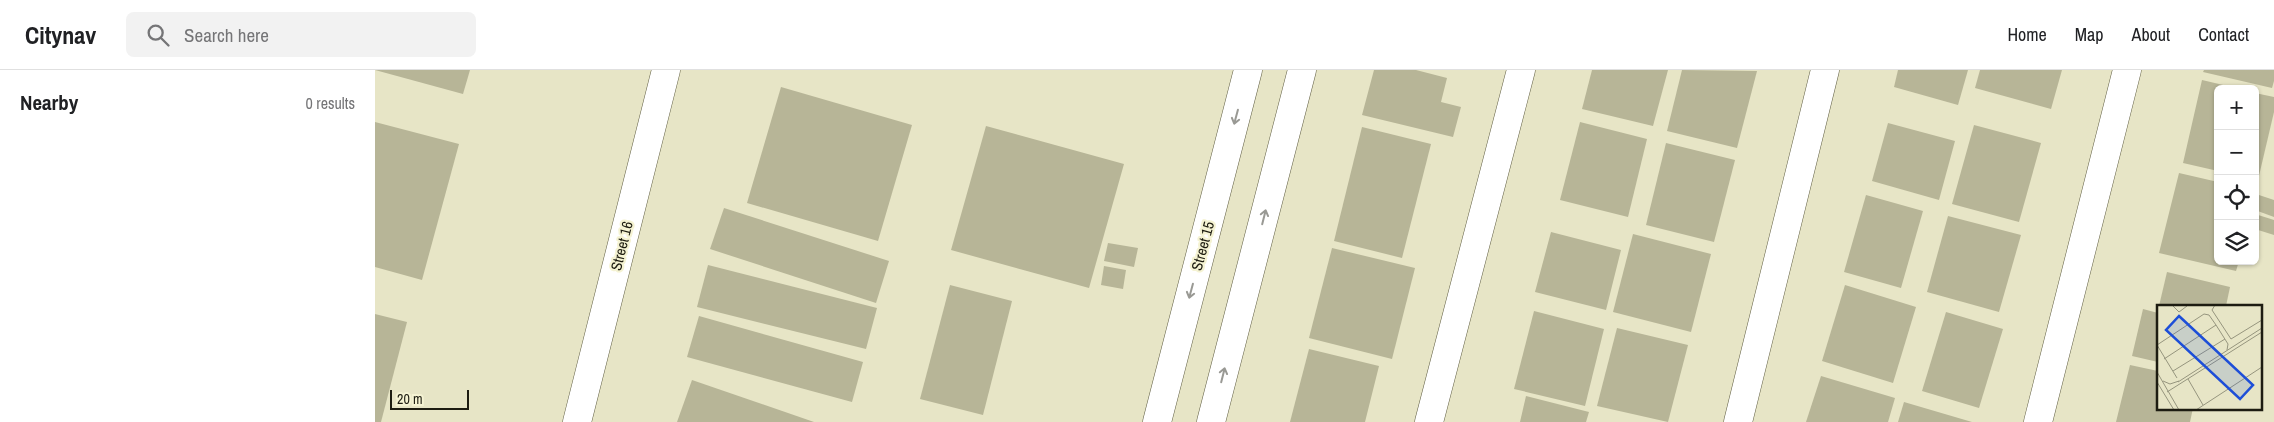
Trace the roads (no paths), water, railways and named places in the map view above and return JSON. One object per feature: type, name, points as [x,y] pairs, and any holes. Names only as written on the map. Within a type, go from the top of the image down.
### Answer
[{"type":"street","name":"Street 16","points":[[577,422],[666,70]]},
{"type":"street","name":"Street 15","points":[[1157,422],[1248,70]]},
{"type":"street","points":[[1211,422],[1302,70]]},
{"type":"street","points":[[1429,422],[1521,70]]},
{"type":"street","points":[[1738,422],[1825,70]]},
{"type":"street","points":[[2039,422],[2127,70]]}]
